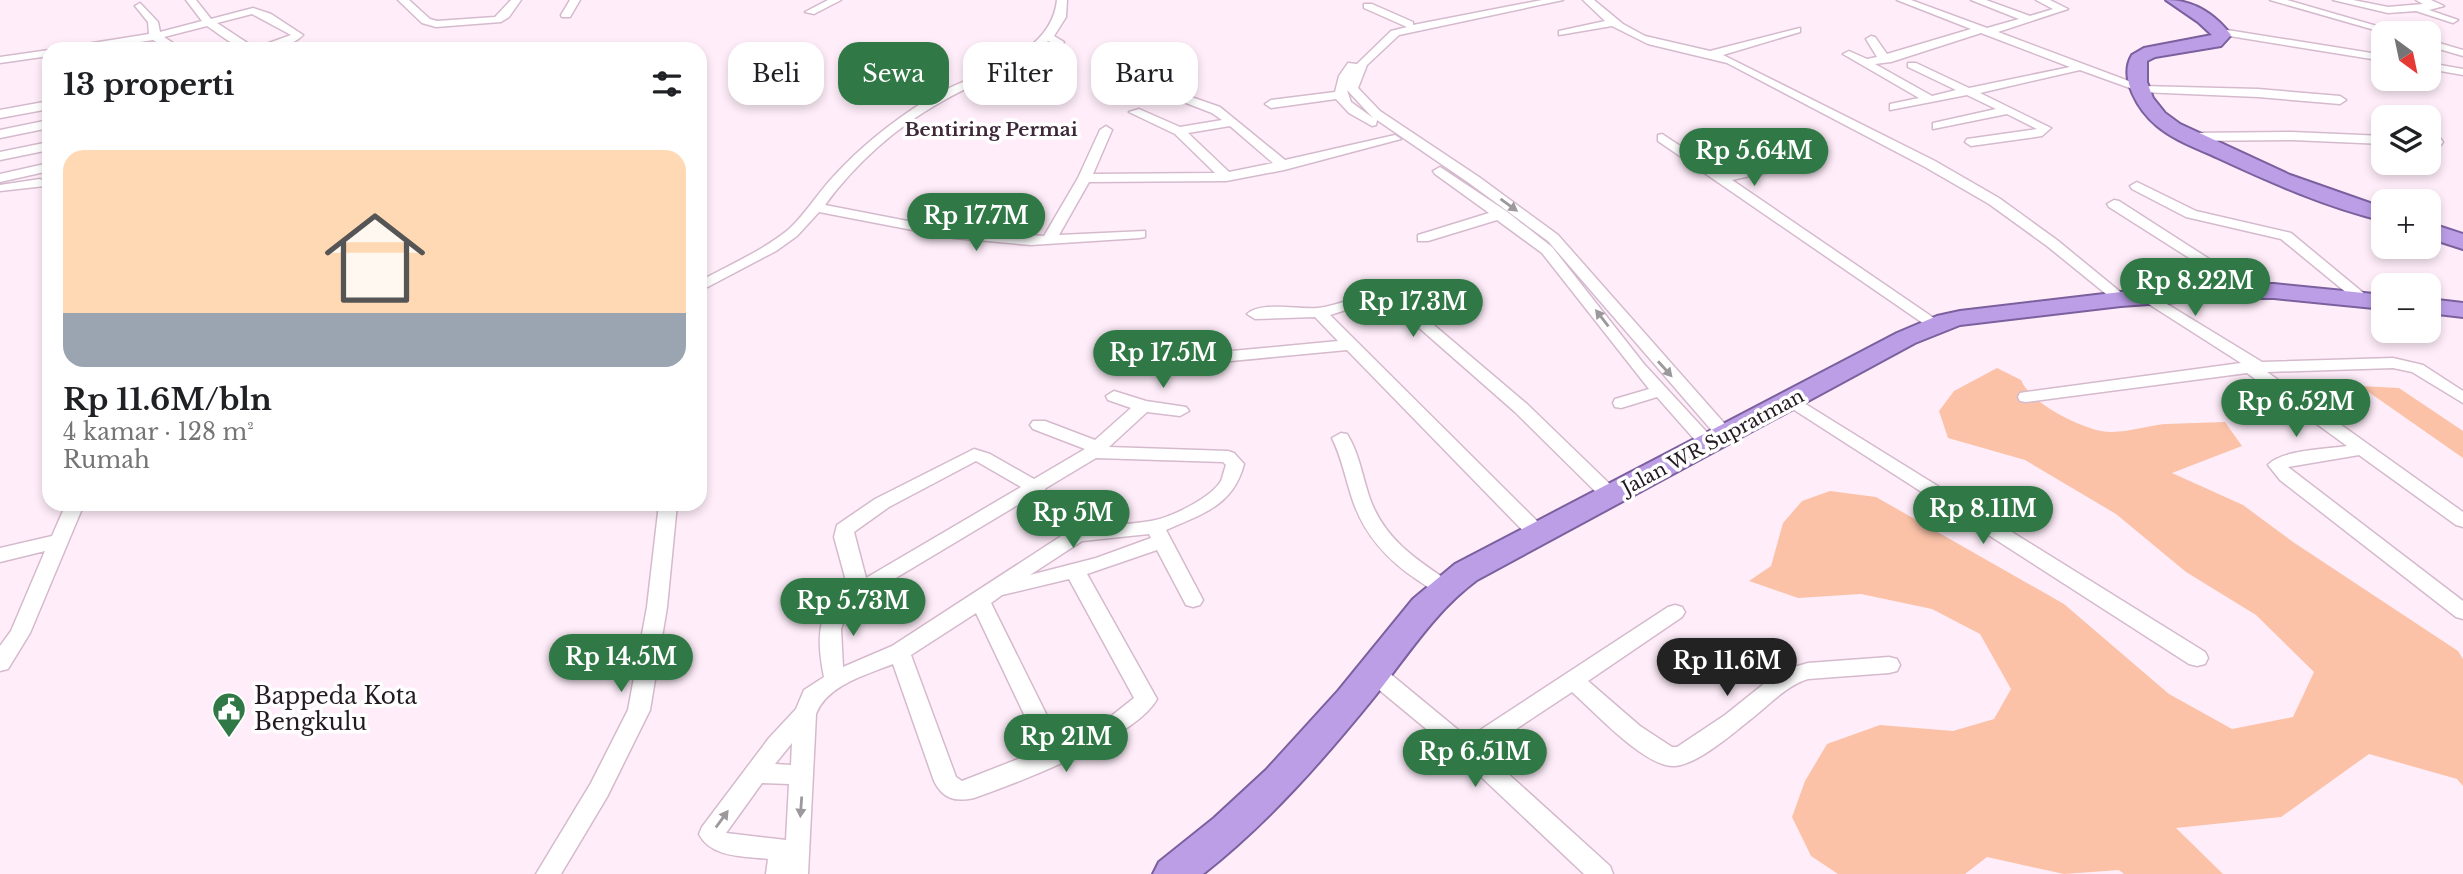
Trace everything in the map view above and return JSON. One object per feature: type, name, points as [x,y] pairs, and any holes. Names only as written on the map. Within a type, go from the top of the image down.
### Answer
[{"type":"highway","points":[[2174,0],[2221,32],[2220,39],[2214,42],[2143,55],[2137,65],[2141,92],[2159,118],[2189,137],[2304,190],[2371,211]]},
{"type":"highway","points":[[2441,234],[2463,242]]},
{"type":"highway","name":"Jalan WR Supratman","points":[[1173,874],[1222,835],[1278,782],[1374,673],[1420,610],[1443,587],[1538,534],[1936,325],[1960,318],[2134,299],[2251,291],[2371,301]]},
{"type":"highway","points":[[2441,307],[2463,310]]},
{"type":"street","points":[[191,0],[208,22],[239,42]]},
{"type":"street","points":[[403,0],[426,21],[436,23],[497,20],[516,0]]},
{"type":"street","points":[[566,15],[575,0]]},
{"type":"street","points":[[810,12],[836,0]]},
{"type":"street","points":[[1344,88],[1373,41],[1390,30],[1534,0]]},
{"type":"street","points":[[1272,104],[1344,88],[1373,52],[1395,33],[1427,24],[1558,0]]},
{"type":"street","points":[[1588,0],[1614,22],[1643,39],[1713,54],[1748,68],[1930,164],[1994,201],[2134,299],[2249,368],[2463,521]]},
{"type":"street","points":[[1893,0],[2141,92]]},
{"type":"street","points":[[1902,0],[2075,69],[2141,92],[2258,93],[2340,100]]},
{"type":"street","points":[[1976,0],[2030,19]]},
{"type":"street","points":[[1865,62],[1887,60],[2063,9],[2041,0]]},
{"type":"street","points":[[2275,0],[2371,27]]},
{"type":"street","points":[[2339,0],[2382,10],[2440,6],[2421,0]]},
{"type":"street","points":[[707,283],[791,234],[840,177],[904,123],[950,92],[1028,53],[1055,27],[1063,2]]},
{"type":"street","points":[[140,6],[153,22],[155,36]]},
{"type":"street","points":[[1368,6],[1409,24]]},
{"type":"street","points":[[2411,9],[2453,20]]},
{"type":"street","points":[[124,42],[253,11],[267,16],[298,36],[280,42]]},
{"type":"street","points":[[2298,18],[2315,11]]},
{"type":"street","points":[[1563,33],[1614,22]]},
{"type":"street","points":[[2346,35],[2368,26]]},
{"type":"street","points":[[1713,54],[1796,30]]},
{"type":"street","points":[[2221,32],[2371,56]]},
{"type":"street","points":[[155,36],[165,42]]},
{"type":"street","points":[[1047,37],[1059,42]]},
{"type":"street","points":[[1871,39],[1878,52],[1887,60]]},
{"type":"street","points":[[2441,47],[2463,53]]},
{"type":"street","points":[[0,60],[42,54]]},
{"type":"street","points":[[1849,54],[1931,100]]},
{"type":"street","points":[[33,55],[42,61]]},
{"type":"street","points":[[1912,65],[2010,110],[2045,130],[1971,142]]},
{"type":"street","points":[[2441,68],[2463,72]]},
{"type":"street","points":[[1894,107],[1971,93],[2075,69]]},
{"type":"street","points":[[1344,88],[1351,109],[1501,214],[1547,250],[1638,367],[1660,391],[1718,441]]},
{"type":"street","points":[[1344,88],[1376,114],[1528,218],[1567,252],[1657,361],[1718,441]]},
{"type":"street","points":[[1198,103],[1216,110],[1233,122],[1284,166]]},
{"type":"street","points":[[0,114],[42,106]]},
{"type":"street","points":[[1937,126],[2010,110]]},
{"type":"street","points":[[1135,112],[1179,131],[1226,177]]},
{"type":"street","points":[[1179,131],[1233,122]]},
{"type":"street","points":[[0,134],[42,125]]},
{"type":"street","points":[[1048,241],[1085,178],[1106,130]]},
{"type":"street","points":[[2189,137],[2292,136],[2371,139]]},
{"type":"street","points":[[1662,138],[1844,265],[1936,325]]},
{"type":"street","points":[[1085,178],[1226,177],[1395,139]]},
{"type":"street","points":[[0,156],[42,147]]},
{"type":"street","points":[[1721,178],[1780,165]]},
{"type":"street","points":[[0,178],[42,169]]},
{"type":"street","points":[[1458,184],[1474,180]]},
{"type":"street","points":[[0,188],[40,183]]},
{"type":"street","points":[[2137,186],[2191,214],[2286,236],[2371,299]]},
{"type":"street","points":[[2114,204],[2251,291]]},
{"type":"street","points":[[816,207],[954,234],[1048,241],[1140,234]]},
{"type":"street","points":[[1423,238],[1501,214]]},
{"type":"street","points":[[1255,314],[1295,311],[1319,313],[1384,297],[1397,301],[1521,408],[1611,496]]},
{"type":"street","points":[[1319,313],[1538,534]]},
{"type":"street","points":[[1189,360],[1349,345]]},
{"type":"street","points":[[2026,397],[2249,368],[2402,363],[2417,368],[2463,398]]},
{"type":"street","points":[[1621,402],[1660,391]]},
{"type":"street","points":[[1114,396],[1143,406],[1180,411]]},
{"type":"street","points":[[1791,400],[2197,658]]},
{"type":"street","points":[[835,680],[830,657],[837,608],[859,590],[1037,488],[1096,450],[1143,406]]},
{"type":"street","points":[[987,596],[1075,571],[1159,534],[1217,497],[1230,482],[1235,464],[1223,457],[1096,450],[1039,425]]},
{"type":"street","points":[[1341,438],[1348,451],[1361,500],[1384,544],[1396,556],[1443,587]]},
{"type":"street","points":[[2361,449],[2287,460],[2277,465],[2286,475],[2463,612]]},
{"type":"street","points":[[859,590],[844,530],[883,503],[974,456],[984,458],[1037,488]]},
{"type":"street","points":[[0,663],[20,633],[72,511]]},
{"type":"street","points":[[548,874],[599,790],[639,710],[657,607],[667,511]]},
{"type":"street","points":[[805,715],[777,744],[711,834],[717,840],[789,862],[803,775],[805,715],[812,696],[835,680],[899,652],[1076,536],[1159,534]]},
{"type":"street","points":[[1159,534],[1193,600]]},
{"type":"street","points":[[0,555],[59,541]]},
{"type":"street","points":[[899,652],[946,781],[952,789],[962,791],[974,788],[1055,755],[1130,716],[1142,707],[1146,699],[1075,571]]},
{"type":"street","points":[[987,596],[1055,755]]},
{"type":"street","points":[[1466,750],[1675,612]]},
{"type":"street","points":[[1574,681],[1648,742],[1667,756],[1674,757],[1683,755],[1733,721],[1788,677],[1808,671],[1889,665]]},
{"type":"street","points":[[1374,673],[1466,750],[1601,874]]},
{"type":"street","points":[[757,773],[803,775]]},
{"type":"shaded area","points":[[1997,368],[2021,380],[2034,397],[2053,411],[2096,430],[2113,432],[2165,424],[2225,422],[2242,446],[2172,473],[2243,505],[2293,542],[2458,651],[2463,659],[2463,786],[2457,779],[2369,754],[2281,817],[2176,828],[2223,874],[2124,874],[2119,870],[2064,874],[1987,857],[1965,874],[1838,874],[1811,856],[1792,817],[1805,781],[1827,744],[1880,725],[1953,731],[1994,719],[2011,689],[1980,634],[1932,609],[1861,594],[1798,598],[1749,581],[1771,566],[1783,523],[1802,501],[1830,491],[1876,497],[2064,604],[2169,694],[2232,729],[2293,717],[2314,672],[2256,615],[2186,572],[2116,514],[2025,460],[1948,438],[1939,411],[1954,391]]},
{"type":"shaded area","points":[[2360,386],[2399,388],[2463,431],[2463,458]]},
{"type":"place","name":"Bappeda Kota Bengkulu","points":[[229,739]]},
{"type":"district","name":"Bentiring Permai","points":[[991,129]]}]
